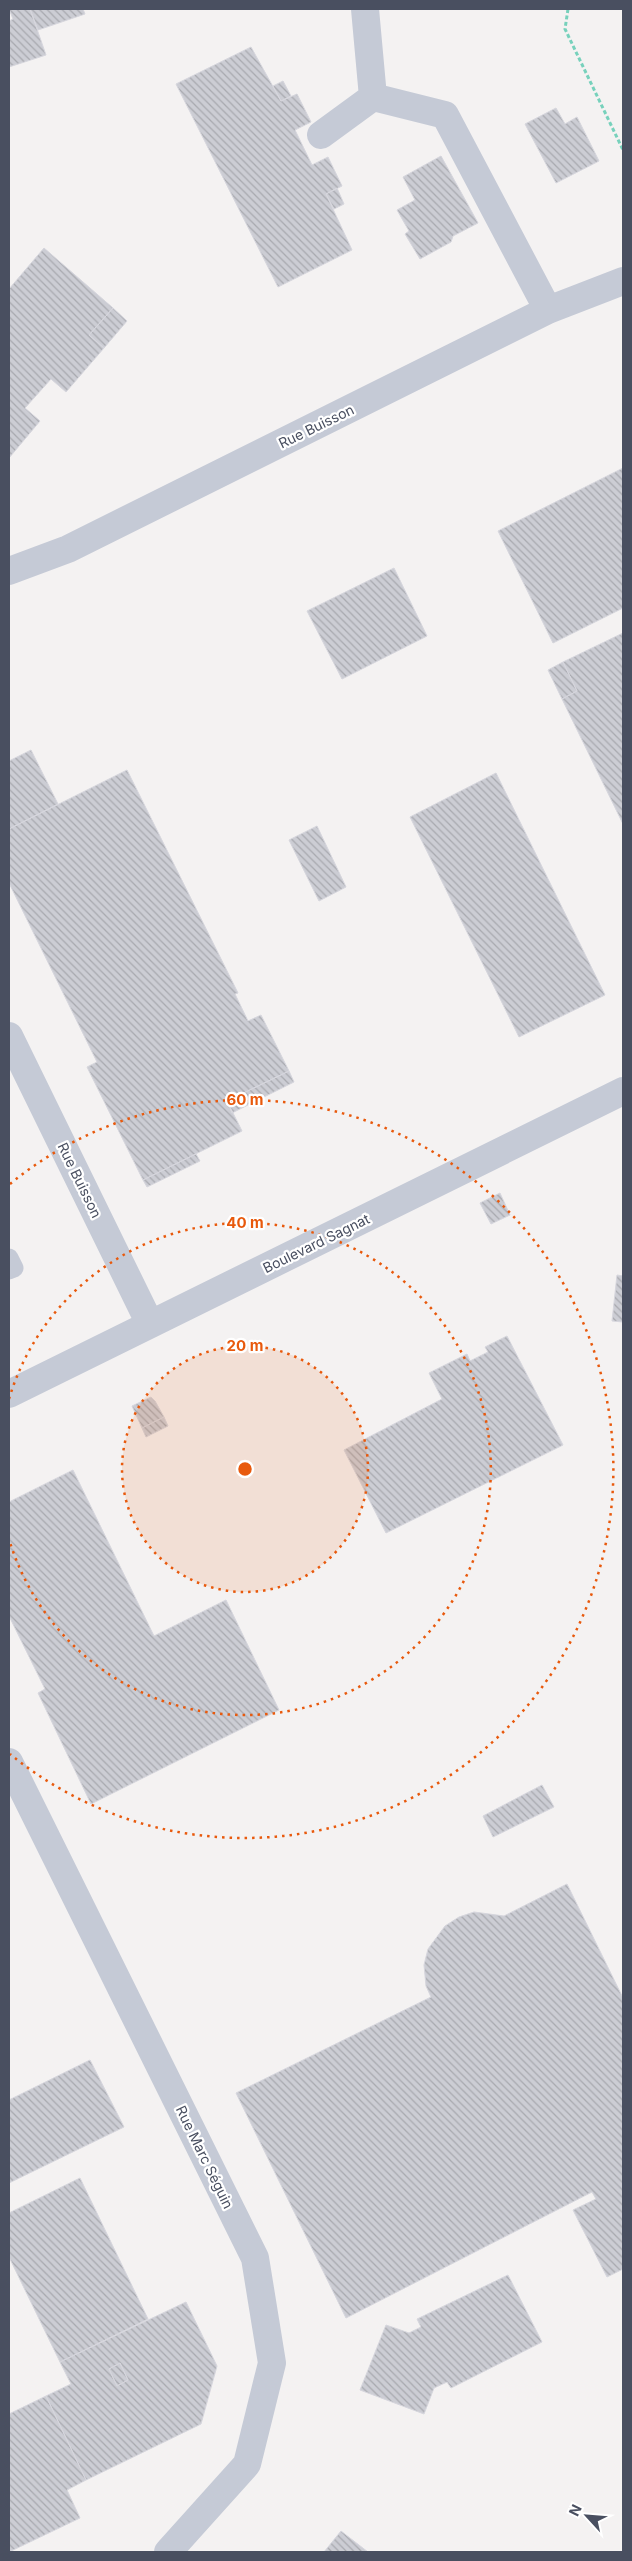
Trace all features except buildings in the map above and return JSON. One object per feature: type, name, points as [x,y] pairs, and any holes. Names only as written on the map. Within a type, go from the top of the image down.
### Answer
[{"type":"street","points":[[365,9],[373,97]]},
{"type":"street","points":[[321,135],[373,97]]},
{"type":"street","points":[[373,97],[445,115],[548,310]]},
{"type":"street","name":"Rue Buisson","points":[[9,571],[68,549],[548,310],[623,281]]},
{"type":"street","name":"Rue Buisson","points":[[9,1036],[150,1324]]},
{"type":"street","name":"Boulevard Sagnat","points":[[9,1394],[623,1091]]},
{"type":"street","name":"Rue Marc Séguin","points":[[9,1762],[255,2258],[272,2363],[246,2464],[168,2552]]},
{"type":"lane","points":[[9,1258],[14,1268],[9,1270]]},
{"type":"path","points":[[568,9],[564,29],[623,150]]}]
